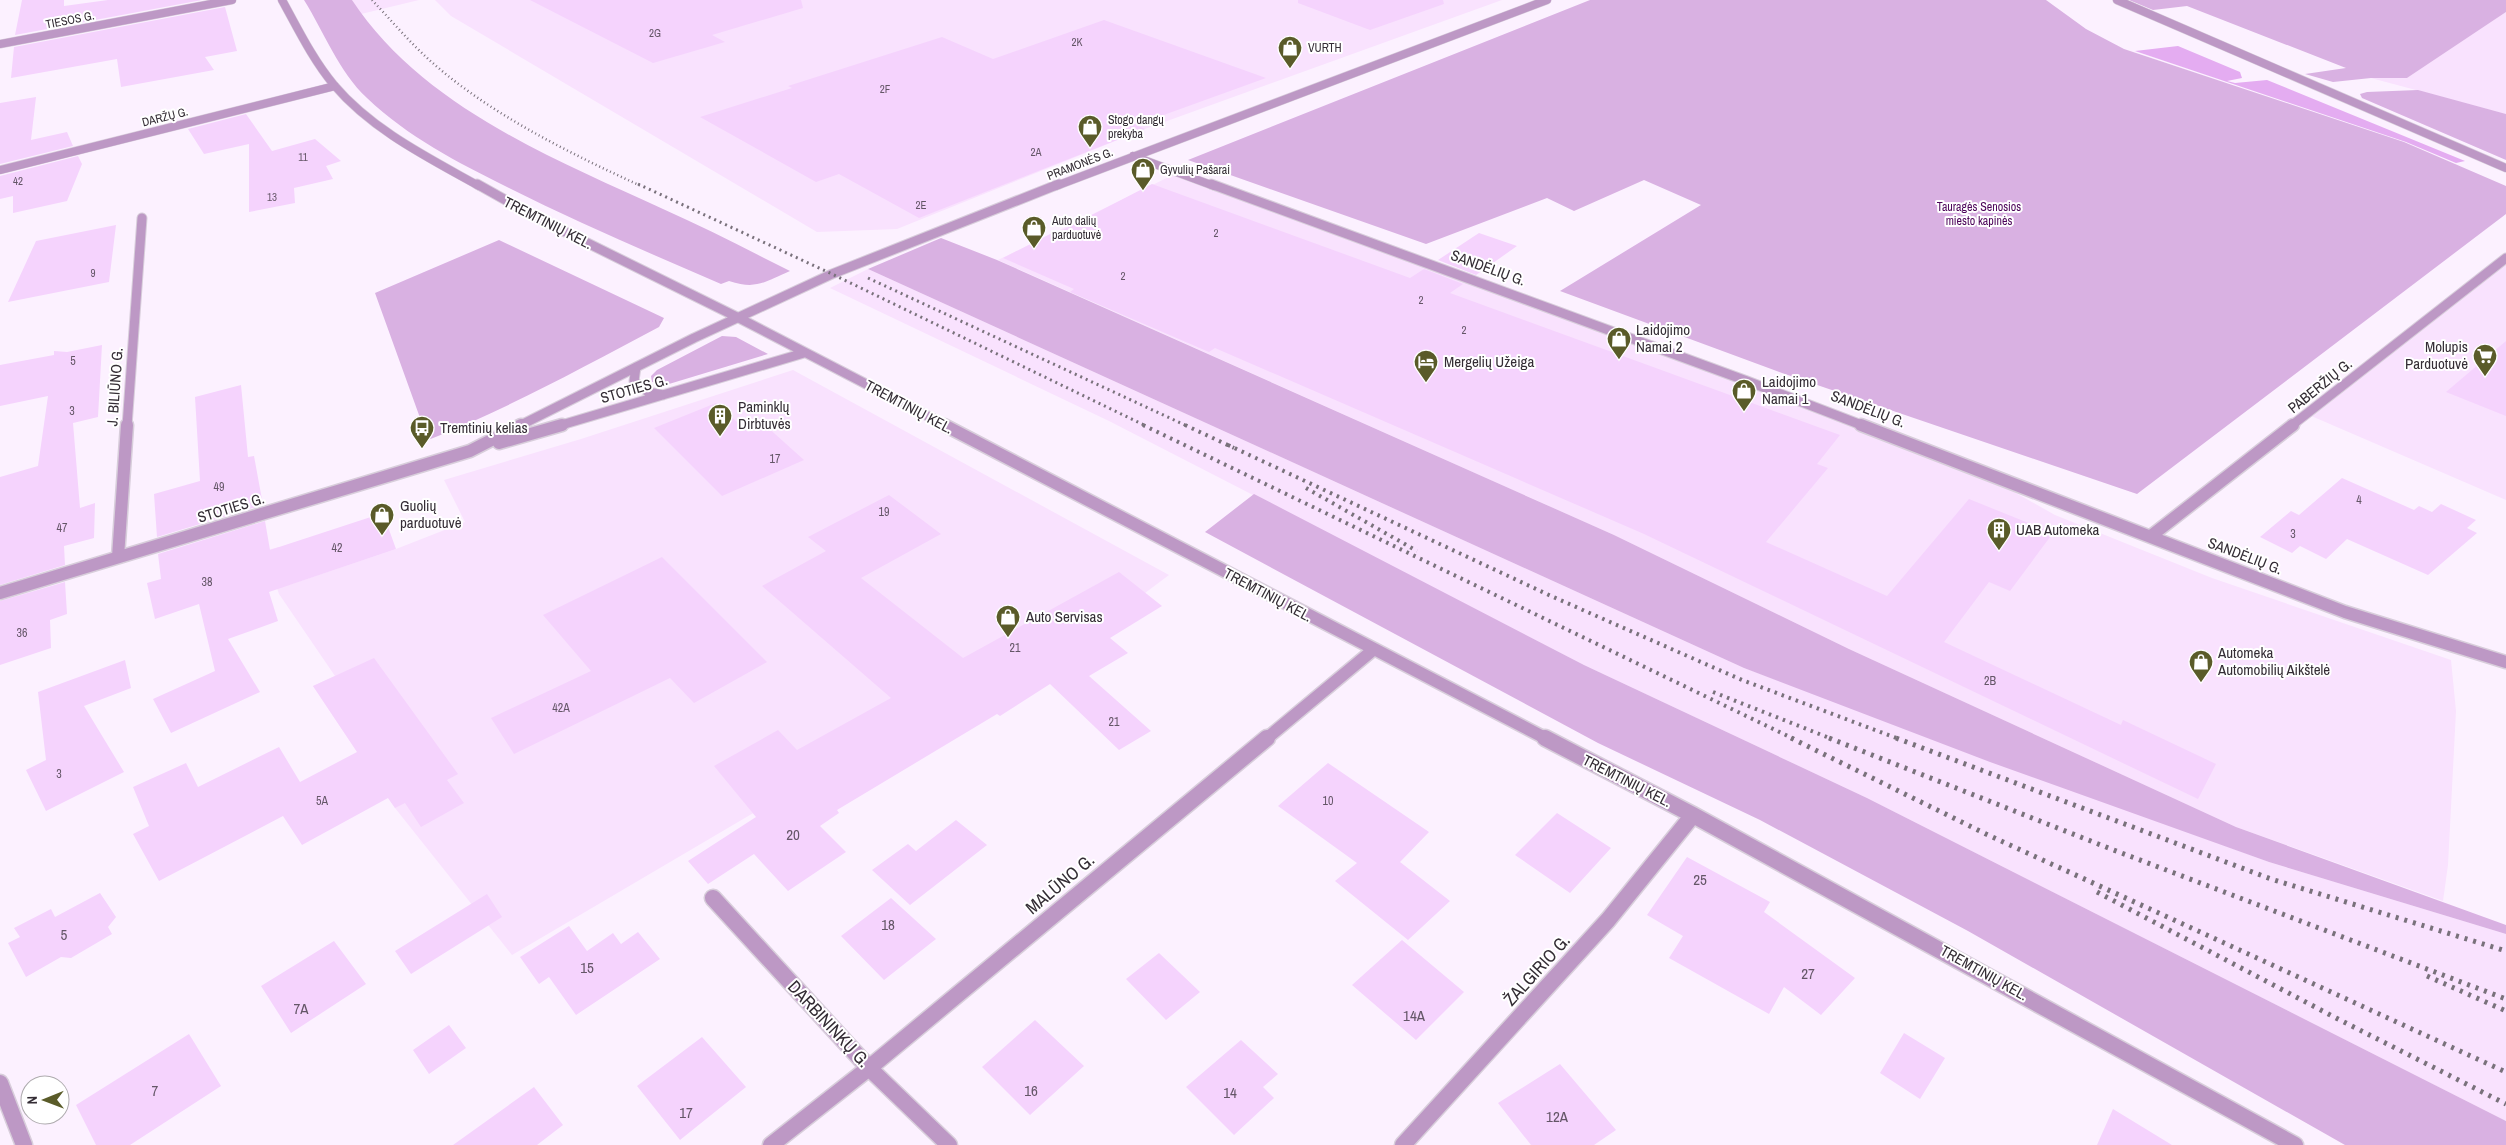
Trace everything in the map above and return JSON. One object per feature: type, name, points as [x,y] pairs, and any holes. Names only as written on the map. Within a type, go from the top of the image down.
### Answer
[{"type":"street","name":"TIESOS G.","points":[[0,44],[232,0]]},
{"type":"street","name":"TREMTINIŲ KEL.","points":[[282,0],[317,62],[335,86],[367,117],[425,156],[543,221],[737,318],[1693,815],[2295,1145]]},
{"type":"street","name":"PRAMONĖS G.","points":[[737,318],[832,274],[928,235],[1547,0]]},
{"type":"street","points":[[2117,0],[2506,168]]},
{"type":"street","name":"DARŽŲ G.","points":[[0,170],[335,86]]},
{"type":"street","name":"SANDĖLIŲ G.","points":[[1133,156],[1748,381],[2345,612],[2506,662]]},
{"type":"street","name":"J. BILIŪNO G.","points":[[118,557],[142,218]]},
{"type":"street","name":"PABERŽIŲ G.","points":[[2151,536],[2506,258]]},
{"type":"street","name":"STOTIES G.","points":[[470,451],[737,318]]},
{"type":"street","name":"STOTIES G.","points":[[0,593],[470,451],[665,396],[804,353]]},
{"type":"street","points":[[636,367],[634,381],[640,388],[665,396]]},
{"type":"street","name":"MALŪNO G.","points":[[771,1145],[869,1068],[1373,650]]},
{"type":"street","name":"ŽALGIRIO G.","points":[[1403,1145],[1608,920],[1693,815]]},
{"type":"street","name":"DARBININKŲ G.","points":[[713,898],[869,1068],[949,1145]]},
{"type":"street","points":[[0,1083],[24,1145]]},
{"type":"shaded area","points":[[352,0],[419,0],[361,14]]},
{"type":"shaded area","points":[[435,0],[1502,0],[1145,129],[897,229],[817,232],[451,16]]},
{"type":"shaded area","points":[[2506,12],[2506,114],[2371,78],[2407,78]]},
{"type":"shaded area","points":[[2178,46],[2240,72],[2242,78],[2227,81],[2235,83],[2267,80],[2465,161],[2456,163],[2406,142],[2135,51]]},
{"type":"shaded area","points":[[1177,173],[1959,461],[2055,515],[2212,578],[2451,660],[2456,711],[2448,865],[2443,901],[2236,827],[1849,649],[1614,535],[998,260]]},
{"type":"shaded area","points":[[2506,258],[2506,500],[2309,415]]},
{"type":"shaded area","points":[[868,269],[1744,668],[2269,862],[2506,934],[2506,1121],[1867,798],[1584,665],[1109,421],[830,288]]},
{"type":"shaded area","points":[[793,370],[1169,575],[1145,593],[821,778],[818,775],[512,955],[395,808],[313,686],[335,676],[279,594],[264,551],[279,547],[289,585],[396,549],[465,522],[444,480],[581,439]]},
{"type":"green space","points":[[304,0],[352,0],[381,37],[415,70],[452,99],[492,125],[577,170],[695,224],[790,271],[760,284],[747,285],[729,281],[721,284],[560,213],[434,148],[399,125],[357,88],[340,64]]},
{"type":"green space","name":"Tauragės Senosios miesto kapinės","points":[[1590,0],[2046,0],[2086,29],[2124,49],[2404,142],[2506,186],[2506,214],[2137,494],[1782,373],[1560,291],[1701,205],[1644,180],[1574,211],[1547,198],[1426,244],[1188,160]]},
{"type":"green space","points":[[2129,0],[2506,0],[2506,12],[2407,78],[2371,78],[2333,82],[2305,74],[2346,68],[2187,6],[2153,10]]},
{"type":"green space","points":[[2418,90],[2506,114],[2506,160],[2362,98],[2360,94],[2367,92]]},
{"type":"green space","points":[[941,238],[997,260],[1614,535],[1849,649],[2236,827],[2506,925],[2506,934],[2269,862],[1990,762],[1744,668],[868,269]]},
{"type":"green space","points":[[499,240],[664,318],[659,327],[574,372],[487,415],[428,440],[375,293]]},
{"type":"green space","points":[[722,336],[736,337],[768,354],[669,384],[652,382],[651,376],[657,370]]},
{"type":"green space","points":[[1254,494],[1584,665],[1867,798],[2506,1121],[2506,1145],[2345,1145],[1968,931],[1760,820],[1598,743],[1205,532]]},
{"type":"building","points":[[22,0],[64,0],[64,6],[108,0],[202,0],[15,35]]},
{"type":"building","points":[[530,0],[801,0],[803,8],[712,35],[725,42],[653,63]]},
{"type":"building","points":[[1298,0],[1443,0],[1444,4],[1370,30],[1298,3]]},
{"type":"building","points":[[225,7],[237,51],[205,57],[214,70],[121,87],[117,59],[11,78],[14,47]]},
{"type":"building","points":[[1104,20],[1266,78],[1136,125],[1145,129],[919,218],[839,174],[816,182],[700,117],[792,88],[788,86],[942,37],[993,59]]},
{"type":"building","points":[[36,97],[31,140],[67,132],[73,146],[0,164],[0,103]]},
{"type":"building","points":[[246,114],[272,151],[315,139],[341,161],[326,166],[333,179],[294,188],[295,203],[249,212],[249,144],[204,154],[188,129]]},
{"type":"building","points":[[78,156],[82,164],[67,201],[13,213],[13,196],[0,199],[0,176]]},
{"type":"building","points":[[1152,184],[1410,278],[1424,269],[1463,284],[1450,293],[1840,435],[1817,464],[1828,468],[1766,542],[1887,596],[1969,499],[2053,533],[2010,591],[1989,582],[1944,642],[2121,725],[2123,720],[2216,764],[2198,799],[1644,534],[1215,348],[1209,352],[1070,292],[1074,289],[1003,258],[1056,231],[1059,232]]},
{"type":"building","points":[[116,225],[109,282],[8,302],[36,241]]},
{"type":"building","points":[[1479,233],[1517,246],[1476,275],[1438,260]]},
{"type":"building","points":[[2506,341],[2506,416],[2446,392]]},
{"type":"building","points":[[102,345],[98,417],[73,423],[80,508],[95,503],[94,538],[64,546],[65,565],[0,585],[0,477],[38,466],[48,396],[0,406],[0,365],[54,355],[54,351],[67,352]]},
{"type":"building","points":[[241,385],[248,457],[254,456],[263,505],[157,537],[154,494],[200,481],[195,397]]},
{"type":"building","name":"Paminklų Dirbtuvės","points":[[716,403],[748,432],[765,425],[804,460],[722,496],[654,428]]},
{"type":"building","points":[[2342,478],[2414,510],[2419,506],[2432,512],[2441,504],[2476,520],[2467,528],[2477,533],[2428,575],[2347,539],[2326,559],[2300,546],[2292,553],[2260,537],[2291,511],[2299,515]]},
{"type":"building","points":[[889,495],[941,534],[861,578],[963,658],[1119,572],[1162,606],[1110,638],[1128,653],[1089,676],[1151,731],[1119,750],[1050,684],[1000,716],[997,714],[837,810],[839,813],[820,826],[846,852],[788,891],[754,854],[708,884],[688,861],[756,817],[714,766],[778,730],[797,750],[891,698],[762,586],[826,551],[808,537]]},
{"type":"building","points":[[383,513],[396,549],[269,592],[278,621],[228,639],[260,692],[171,733],[153,699],[215,671],[199,604],[155,619],[147,583],[161,579],[158,554],[265,521],[270,550]]},
{"type":"building","points":[[662,557],[767,662],[694,703],[670,678],[514,754],[491,718],[591,671],[543,615]]},
{"type":"building","points":[[65,582],[67,614],[50,620],[51,648],[0,665],[0,601]]},
{"type":"building","points":[[374,658],[458,774],[447,780],[464,803],[421,827],[405,803],[395,808],[388,798],[302,845],[283,816],[159,881],[133,834],[149,826],[133,787],[186,763],[198,787],[279,747],[300,782],[357,752],[313,686]]},
{"type":"building","points":[[125,660],[131,688],[84,706],[124,772],[46,811],[26,770],[46,760],[38,692]]},
{"type":"building","points":[[1328,763],[1429,832],[1400,862],[1450,901],[1408,940],[1335,881],[1357,863],[1278,806]]},
{"type":"building","points":[[1557,813],[1611,848],[1570,893],[1515,855]]},
{"type":"building","points":[[956,820],[987,845],[910,905],[872,870],[908,844],[916,851]]},
{"type":"building","points":[[1687,857],[1770,902],[1764,912],[1855,978],[1821,1015],[1784,987],[1769,1014],[1669,958],[1683,936],[1647,915]]},
{"type":"building","points":[[100,893],[116,917],[108,927],[112,934],[71,958],[61,957],[26,977],[8,943],[20,937],[14,928],[51,909],[55,917]]},
{"type":"building","points":[[487,894],[502,917],[411,974],[395,951]]},
{"type":"building","points":[[891,898],[936,939],[884,980],[841,936]]},
{"type":"building","points":[[569,926],[587,951],[613,933],[621,944],[638,932],[660,959],[576,1015],[549,977],[539,984],[520,957]]},
{"type":"building","points":[[1402,940],[1464,992],[1416,1040],[1352,985]]},
{"type":"building","points":[[334,941],[366,984],[291,1033],[261,986]]},
{"type":"building","points":[[1159,953],[1200,992],[1166,1020],[1126,979]]},
{"type":"building","points":[[1035,1020],[1084,1066],[1030,1115],[982,1067]]},
{"type":"building","points":[[449,1025],[466,1048],[429,1074],[413,1050]]},
{"type":"building","points":[[1904,1033],[1945,1058],[1920,1099],[1880,1073]]},
{"type":"building","points":[[189,1034],[221,1086],[130,1145],[96,1145],[76,1105]]},
{"type":"building","points":[[702,1037],[746,1087],[680,1140],[637,1086]]},
{"type":"building","points":[[1241,1040],[1278,1074],[1263,1087],[1274,1098],[1234,1135],[1186,1087]]},
{"type":"building","points":[[1560,1064],[1616,1130],[1594,1145],[1531,1145],[1498,1103]]},
{"type":"building","points":[[534,1087],[563,1125],[537,1145],[453,1145]]},
{"type":"building","points":[[2113,1109],[2172,1145],[2097,1145]]},
{"type":"railway","points":[[372,0],[425,56],[473,95],[527,129],[641,186]]},
{"type":"railway","points":[[638,184],[832,274],[1146,426]]},
{"type":"railway","points":[[868,278],[1187,426]]},
{"type":"railway","points":[[1143,425],[1794,739]]},
{"type":"railway","points":[[1185,425],[1234,448]]},
{"type":"railway","points":[[1228,445],[1551,596],[1742,680],[1899,739]]},
{"type":"railway","points":[[1306,488],[1417,551]]},
{"type":"railway","points":[[1713,692],[1832,739]]},
{"type":"railway","points":[[1791,738],[1986,834],[2506,1072]]},
{"type":"railway","points":[[1829,738],[2111,849],[2506,999]]},
{"type":"railway","points":[[1896,738],[2271,879],[2506,951]]},
{"type":"railway","points":[[2097,892],[2336,1018],[2506,1104]]},
{"type":"railway","points":[[2427,976],[2506,1011]]},
{"type":"place","name":"VURTH","points":[[1290,69]]},
{"type":"place","name":"Stogo dangų prekyba","points":[[1090,148]]},
{"type":"place","name":"Gyvulių Pašarai","points":[[1143,191]]},
{"type":"place","name":"Auto dalių parduotuvė","points":[[1034,249]]},
{"type":"place","name":"Laidojimo Namai 2","points":[[1619,360]]},
{"type":"place","name":"Molupis Parduotuvė","points":[[2485,377]]},
{"type":"place","name":"Mergelių Užeiga","points":[[1426,383]]},
{"type":"place","name":"Laidojimo Namai 1","points":[[1744,412]]},
{"type":"place","name":"Paminklų Dirbtuvės","points":[[720,437]]},
{"type":"place","name":"Tremtinių kelias","points":[[422,449]]},
{"type":"place","name":"Guolių parduotuvė","points":[[382,536]]},
{"type":"place","name":"UAB Automeka","points":[[1999,551]]},
{"type":"place","name":"Auto Servisas","points":[[1008,638]]},
{"type":"place","name":"Automeka Automobilių Aikštelė","points":[[2201,683]]}]
